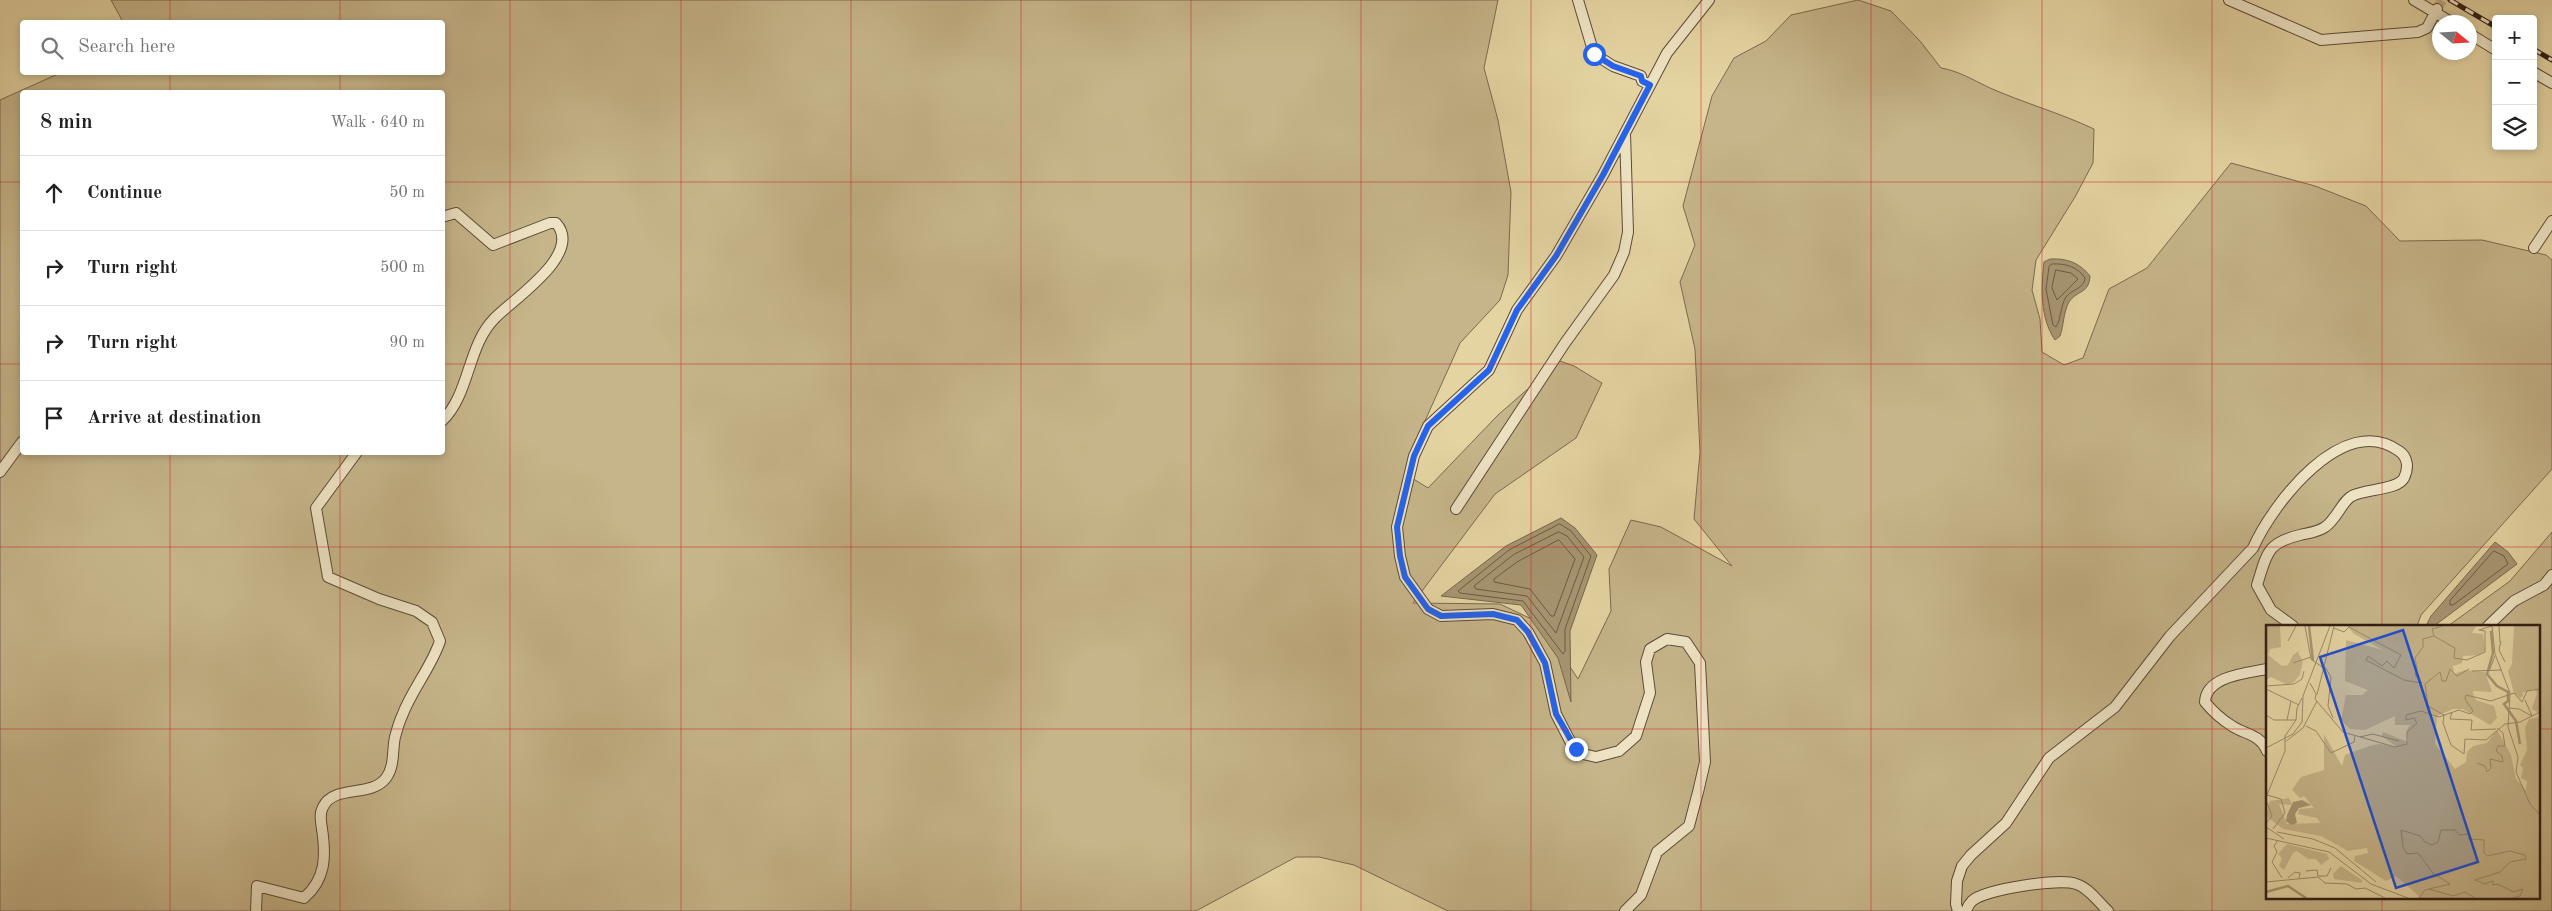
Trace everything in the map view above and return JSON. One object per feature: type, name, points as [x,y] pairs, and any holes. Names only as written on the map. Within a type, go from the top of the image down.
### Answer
[{"type":"street","points":[[1578,0],[1594,54],[1613,66],[1641,76],[1642,81],[1650,85]]},
{"type":"street","points":[[1625,911],[1640,895],[1657,852],[1689,826],[1705,762],[1700,662],[1686,642],[1667,638],[1650,648],[1646,662],[1650,693],[1636,736],[1627,746],[1611,754],[1596,757],[1583,754],[1570,741],[1556,714],[1545,663],[1528,632],[1517,620],[1493,614],[1441,616],[1428,609],[1405,577],[1400,556],[1397,527],[1414,456],[1428,426],[1489,370],[1517,310],[1556,256],[1603,175],[1667,53],[1709,0]]},
{"type":"street","points":[[2229,0],[2321,40],[2418,32],[2427,28],[2436,11]]},
{"type":"street","points":[[2414,0],[2441,15]]},
{"type":"street","points":[[2477,38],[2492,48]]},
{"type":"street","points":[[2537,74],[2552,83]]},
{"type":"street","points":[[1456,509],[1565,343],[1614,275],[1624,252],[1628,232],[1625,132]]},
{"type":"street","points":[[445,215],[456,213],[493,245],[550,222],[556,223],[562,229],[563,239],[557,258],[542,276],[492,321],[475,352],[456,401],[445,417]]},
{"type":"street","points":[[2534,248],[2552,221]]},
{"type":"street","points":[[1958,911],[1956,904],[1962,866],[1971,855],[2006,823],[2048,758],[2115,708],[2170,636],[2252,548],[2259,534],[2283,500],[2309,470],[2350,444],[2374,439],[2391,444],[2404,455],[2408,465],[2404,479],[2396,486],[2363,491],[2350,496],[2337,516],[2326,526],[2315,532],[2284,539],[2274,544],[2267,554],[2256,585],[2271,610],[2292,625]]},
{"type":"street","points":[[0,472],[20,445]]},
{"type":"street","points":[[256,911],[257,886],[304,898],[314,889],[324,867],[325,850],[320,814],[322,808],[327,800],[337,795],[371,789],[387,777],[393,758],[395,738],[403,714],[433,661],[440,641],[432,622],[416,611],[379,599],[328,576],[316,508],[356,455]]},
{"type":"street","points":[[2489,625],[2514,601],[2544,585],[2552,575]]},
{"type":"street","points":[[2266,669],[2216,682],[2207,690],[2205,702],[2212,712],[2234,727],[2255,736],[2264,743],[2266,748]]},
{"type":"street","points":[[1966,911],[1972,901],[2004,888],[2069,882],[2082,886],[2108,911]]},
{"type":"shaded area","points":[[111,0],[1498,0],[1484,68],[1498,120],[1511,192],[1508,275],[1500,300],[1460,343],[1415,443],[1407,475],[1428,488],[1498,415],[1560,361],[1574,366],[1602,383],[1576,438],[1495,494],[1413,603],[1500,604],[1542,624],[1578,679],[1611,611],[1609,569],[1631,520],[1661,527],[1732,566],[1694,519],[1700,452],[1695,349],[1680,282],[1695,245],[1683,206],[1712,96],[1734,58],[1766,41],[1791,15],[1858,0],[1891,11],[1920,41],[1941,68],[1948,69],[1990,88],[2094,129],[2093,163],[2075,197],[2036,260],[2032,290],[2040,319],[2042,352],[2064,365],[2083,358],[2109,289],[2147,268],[2231,163],[2315,186],[2366,206],[2400,241],[2482,240],[2546,255],[2552,260],[2552,469],[2421,615],[2417,625],[2266,625],[2266,898],[2540,898],[2540,625],[2449,625],[2510,581],[2552,532],[2552,911],[1448,911],[1354,865],[1319,857],[1296,857],[1196,911],[0,911],[0,100],[20,91],[20,455],[445,455],[445,90],[22,90],[56,75],[445,75],[445,20],[122,20]]},
{"type":"water","points":[[2050,259],[2062,259],[2073,262],[2090,276],[2085,289],[2069,302],[2060,336],[2055,340],[2044,313],[2043,302],[2044,262]]},
{"type":"water","points":[[1561,518],[1575,528],[1597,555],[1570,631],[1571,702],[1558,658],[1521,605],[1441,596],[1506,546]]},
{"type":"water","points":[[2495,542],[2508,552],[2517,564],[2435,625],[2426,625],[2431,616]]},
{"type":"tunnel","points":[[2437,9],[2442,0]]},
{"type":"railway","points":[[2450,0],[2492,25]]},
{"type":"railway","points":[[2537,51],[2552,60]]},
{"type":"route","points":[[1576,749],[1556,714],[1545,663],[1528,632],[1517,620],[1493,614],[1441,616],[1428,609],[1405,577],[1400,556],[1397,527],[1414,456],[1428,426],[1489,370],[1517,310],[1556,256],[1578,215],[1603,175],[1650,85],[1642,81],[1641,76],[1613,66],[1594,54]]}]
